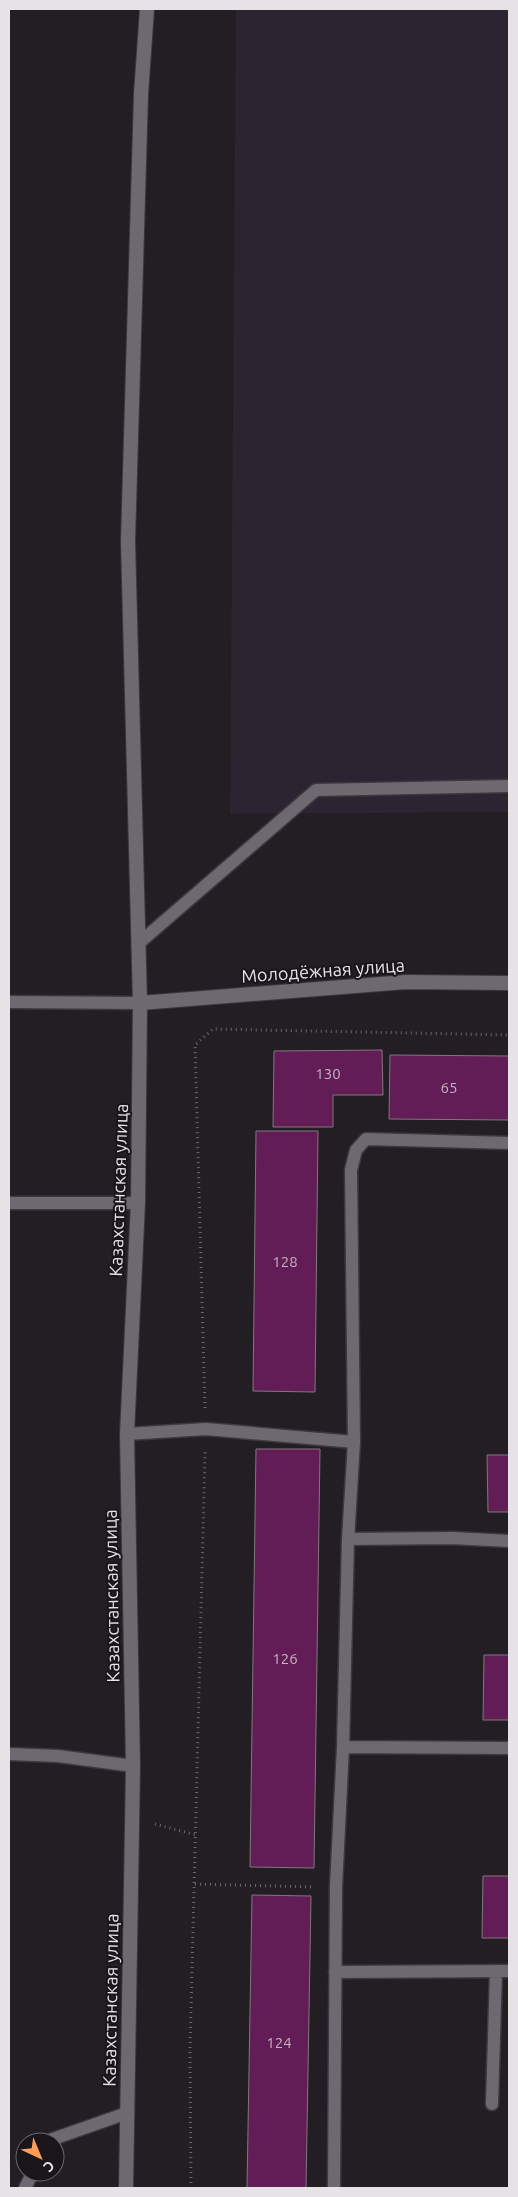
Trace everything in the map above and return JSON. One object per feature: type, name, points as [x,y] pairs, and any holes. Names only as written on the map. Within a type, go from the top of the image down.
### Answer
[{"type":"street","name":"Казахстанская улица","points":[[126,2188],[133,1766],[127,1434],[138,1203],[140,1003],[128,541],[141,104],[147,9]]},
{"type":"street","name":"Молодёжная улица","points":[[140,1003],[406,982],[509,983]]},
{"type":"lane","points":[[139,942],[316,790],[509,786]]},
{"type":"lane","points":[[9,1002],[140,1003]]},
{"type":"lane","points":[[334,2188],[336,1887],[343,1747],[348,1538],[354,1442],[352,1170],[356,1150],[366,1139],[509,1143]]},
{"type":"lane","points":[[9,1203],[138,1203]]},
{"type":"lane","points":[[127,1434],[206,1429],[354,1442]]},
{"type":"lane","points":[[348,1538],[452,1538],[509,1541]]},
{"type":"lane","points":[[343,1747],[509,1748]]},
{"type":"lane","points":[[9,1754],[58,1756],[133,1766]]},
{"type":"lane","points":[[492,2104],[496,1971]]},
{"type":"lane","points":[[336,1972],[509,1971]]},
{"type":"lane","points":[[65,2135],[127,2113]]},
{"type":"path","points":[[191,2188],[190,2050],[206,1429],[195,1045],[213,1029],[509,1035]]},
{"type":"path","points":[[132,1817],[196,1835]]},
{"type":"path","points":[[195,1884],[336,1887]]},
{"type":"shaded area","points":[[236,9],[509,9],[509,812],[230,814]]},
{"type":"building","points":[[382,1050],[383,1095],[333,1095],[333,1127],[273,1127],[274,1051]]},
{"type":"building","points":[[390,1055],[509,1056],[509,1120],[389,1119]]},
{"type":"building","points":[[256,1131],[318,1131],[315,1392],[253,1391]]},
{"type":"building","points":[[256,1449],[320,1449],[314,1868],[250,1867]]},
{"type":"building","points":[[487,1455],[509,1455],[509,1512],[488,1512]]},
{"type":"building","points":[[484,1655],[509,1655],[509,1720],[483,1720]]},
{"type":"building","points":[[483,1876],[509,1876],[509,1938],[482,1938]]},
{"type":"building","points":[[252,1895],[311,1896],[306,2188],[247,2188]]}]
